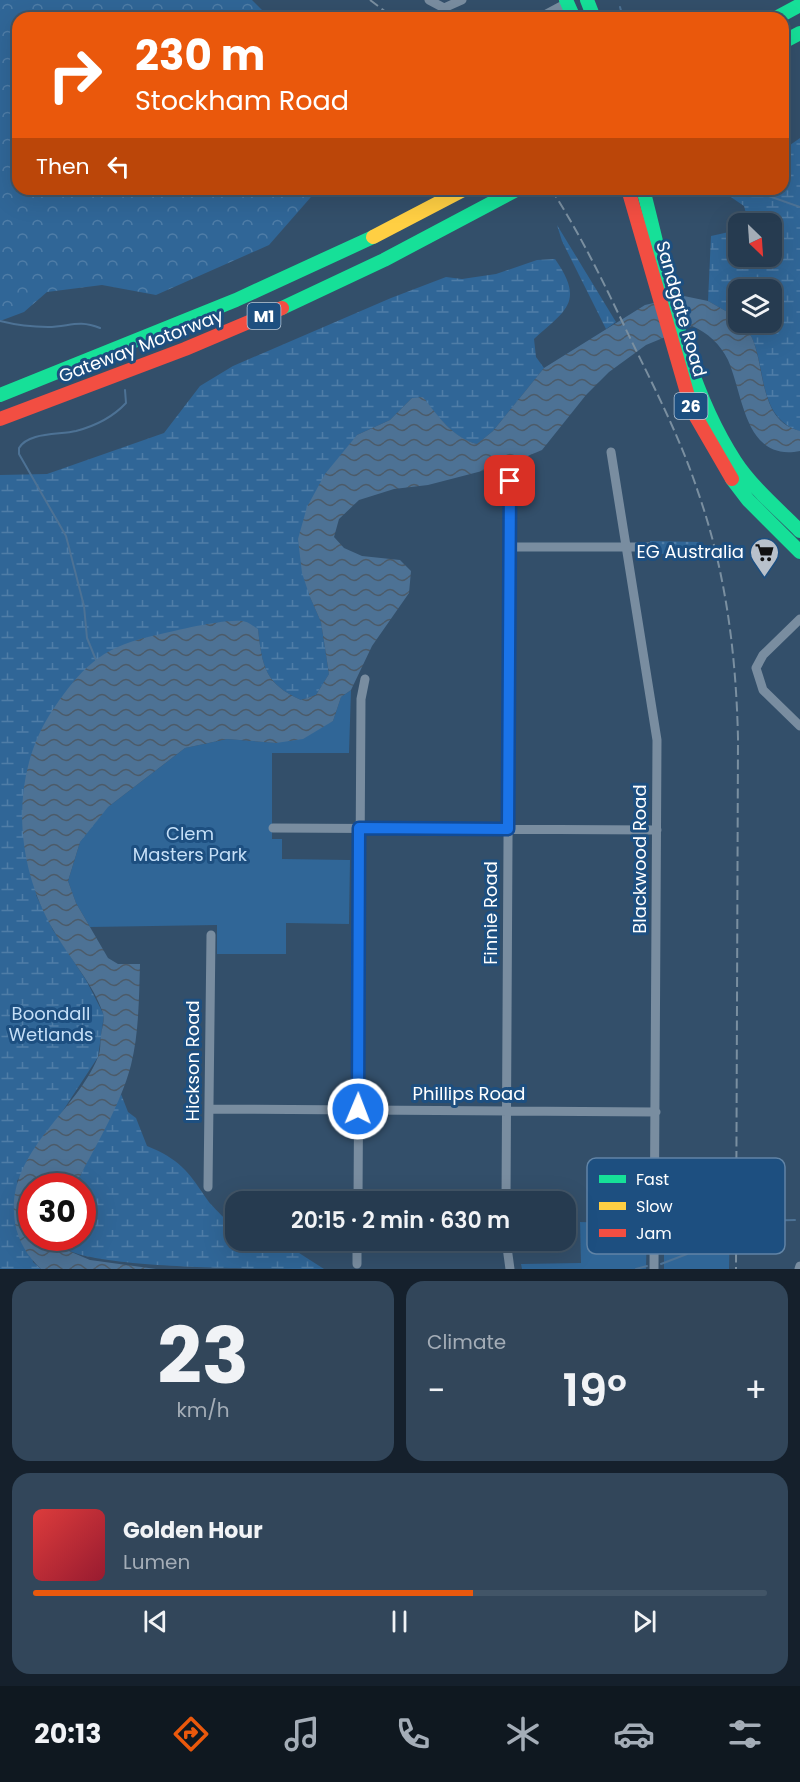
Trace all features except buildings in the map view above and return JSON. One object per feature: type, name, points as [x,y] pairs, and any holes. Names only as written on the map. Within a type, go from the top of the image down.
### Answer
[{"type":"highway","name":"Gateway Motorway","points":[[0,395],[149,339],[242,299],[380,234],[454,195]]},
{"type":"highway","name":"Gateway Motorway","points":[[0,419],[150,364],[247,324],[370,267],[507,195]]},
{"type":"highway","name":"Sandgate Road","points":[[630,195],[662,285],[677,338],[692,410],[729,465]]},
{"type":"highway","name":"Sandgate Road","points":[[644,195],[662,285]]},
{"type":"highway","name":"26","points":[[729,465],[800,531]]},
{"type":"highway","name":"26","points":[[729,465],[748,500],[800,552]]},
{"type":"street","points":[[429,0],[442,12]]},
{"type":"street","points":[[444,12],[462,0]]},
{"type":"street","points":[[548,12],[567,1]]},
{"type":"street","name":"Blackwood Road","points":[[611,452],[628,547],[657,740],[655,1158]]},
{"type":"street","name":"Finnie Road","points":[[506,1191],[510,481]]},
{"type":"street","points":[[510,547],[649,547]]},
{"type":"street","points":[[800,619],[763,655],[757,673],[763,690],[800,726]]},
{"type":"street","points":[[358,1191],[359,828],[361,699],[365,679]]},
{"type":"street","points":[[273,828],[657,830]]},
{"type":"street","name":"Hickson Road","points":[[208,1187],[211,936]]},
{"type":"street","name":"Phillips Road","points":[[210,1109],[656,1112]]},
{"type":"street","points":[[357,1251],[357,1264]]},
{"type":"street","points":[[508,1251],[510,1269]]},
{"type":"street","name":"Blackwood Road","points":[[654,1254],[654,1269]]},
{"type":"green space","points":[[0,0],[252,0],[264,12],[12,12],[12,195],[313,195],[269,245],[156,295],[102,285],[47,292],[24,312],[0,321]]},
{"type":"green space","points":[[800,138],[800,431],[786,425],[771,406],[750,333],[782,333],[782,279],[728,279],[728,312],[708,301],[711,236],[728,232],[728,267],[782,267],[782,213],[746,213],[744,206],[728,195],[789,195],[789,146]]},
{"type":"green space","points":[[557,225],[616,322],[606,329],[562,241]]},
{"type":"green space","name":"Boondall Wetlands","points":[[555,259],[569,286],[568,304],[563,312],[534,339],[536,357],[544,368],[493,431],[477,444],[469,441],[447,426],[423,398],[412,398],[390,420],[357,435],[310,597],[321,622],[329,674],[316,695],[301,700],[289,694],[273,680],[264,664],[258,629],[36,895],[53,930],[86,980],[104,1015],[98,1057],[22,1173],[18,1173],[18,1251],[31,1251],[33,1262],[41,1269],[0,1269],[0,475],[47,474],[164,433],[200,386],[233,366],[391,298],[446,277],[462,279],[496,274],[537,260]]},
{"type":"green space","points":[[650,541],[702,542],[704,553],[650,554]]},
{"type":"green space","name":"Clem Masters Park","points":[[351,690],[349,753],[272,753],[272,839],[282,839],[282,859],[350,860],[349,924],[286,923],[286,954],[217,954],[217,925],[90,927],[76,903],[68,881],[80,842],[108,807],[185,748],[227,739],[276,743],[333,721],[341,697]]},
{"type":"green space","points":[[121,1094],[128,1112],[136,1118],[147,1146],[182,1167],[225,1219],[225,1251],[296,1251],[324,1269],[157,1265],[94,1258],[72,1252],[70,1251],[96,1251],[96,1173],[82,1173]]},
{"type":"green space","points":[[580,1222],[587,1222],[587,1254],[646,1254],[646,1269],[522,1269],[521,1264],[581,1263]]},
{"type":"green space","points":[[664,1254],[729,1254],[729,1269],[664,1269]]},
{"type":"water","points":[[684,296],[708,301],[728,312],[728,333],[750,333],[751,335],[771,407],[787,426],[800,431],[800,451],[782,452],[768,447],[757,437],[749,424],[725,354],[713,340],[692,326],[646,345],[609,372],[586,395],[542,450],[509,464],[428,485],[394,489],[359,500],[339,519],[334,537],[344,548],[362,556],[400,560],[411,571],[409,593],[372,646],[351,690],[341,697],[333,721],[303,739],[276,743],[227,739],[185,748],[108,807],[80,842],[68,881],[76,903],[108,958],[118,964],[140,964],[136,1040],[131,1065],[120,1096],[82,1173],[21,1173],[30,1155],[87,1078],[99,1055],[104,1018],[93,991],[60,941],[41,905],[31,877],[25,848],[22,819],[29,761],[39,733],[54,708],[73,682],[93,662],[117,647],[169,632],[233,621],[246,622],[258,629],[264,664],[280,687],[301,700],[316,695],[329,674],[321,622],[302,573],[298,539],[307,507],[325,474],[357,435],[390,420],[412,398],[423,397],[453,432],[477,444],[493,431],[544,368],[645,305]]},
{"type":"water","points":[[18,1183],[18,1236],[15,1223],[14,1198]]},
{"type":"water","points":[[26,1251],[69,1251],[90,1260],[156,1269],[41,1269]]},
{"type":"waterway","points":[[620,7],[621,12]]},
{"type":"waterway","points":[[766,195],[800,207]]},
{"type":"waterway","points":[[0,321],[36,327],[86,324],[100,328]]},
{"type":"waterway","points":[[96,660],[87,638],[84,606],[66,536],[19,454],[19,448],[29,439],[76,431],[103,421],[126,403],[125,390]]},
{"type":"waterway","points":[[785,1220],[795,1220]]},
{"type":"waterway","points":[[661,1264],[687,1254]]},
{"type":"waterway","points":[[636,1269],[647,1266]]},
{"type":"railway","points":[[370,0],[386,12]]},
{"type":"railway","points":[[555,195],[574,226],[604,284],[684,454],[708,522],[728,614],[735,675],[738,738],[736,1158]]},
{"type":"railway","points":[[736,1254],[736,1269]]},
{"type":"traffic: fast","points":[[566,0],[571,12]]},
{"type":"traffic: fast","points":[[587,0],[592,12]]},
{"type":"traffic: fast","points":[[787,12],[800,5]]},
{"type":"traffic: fast","points":[[789,39],[800,33]]},
{"type":"traffic: fast","points":[[282,308],[384,260],[507,195]]},
{"type":"traffic: fast","points":[[644,195],[678,329],[702,398],[717,430],[742,471],[800,531]]},
{"type":"traffic: fast","points":[[0,395],[236,300],[373,237]]},
{"type":"traffic: fast","points":[[732,479],[748,500],[800,552]]},
{"type":"traffic: slow","points":[[373,237],[454,195]]},
{"type":"traffic: jam","points":[[630,195],[692,410],[732,479]]},
{"type":"traffic: jam","points":[[0,419],[185,349],[282,308]]},
{"type":"place","name":"EG Australia","points":[[765,578]]},
{"type":"route","points":[[358,1109],[359,828],[508,829],[510,481]]}]
